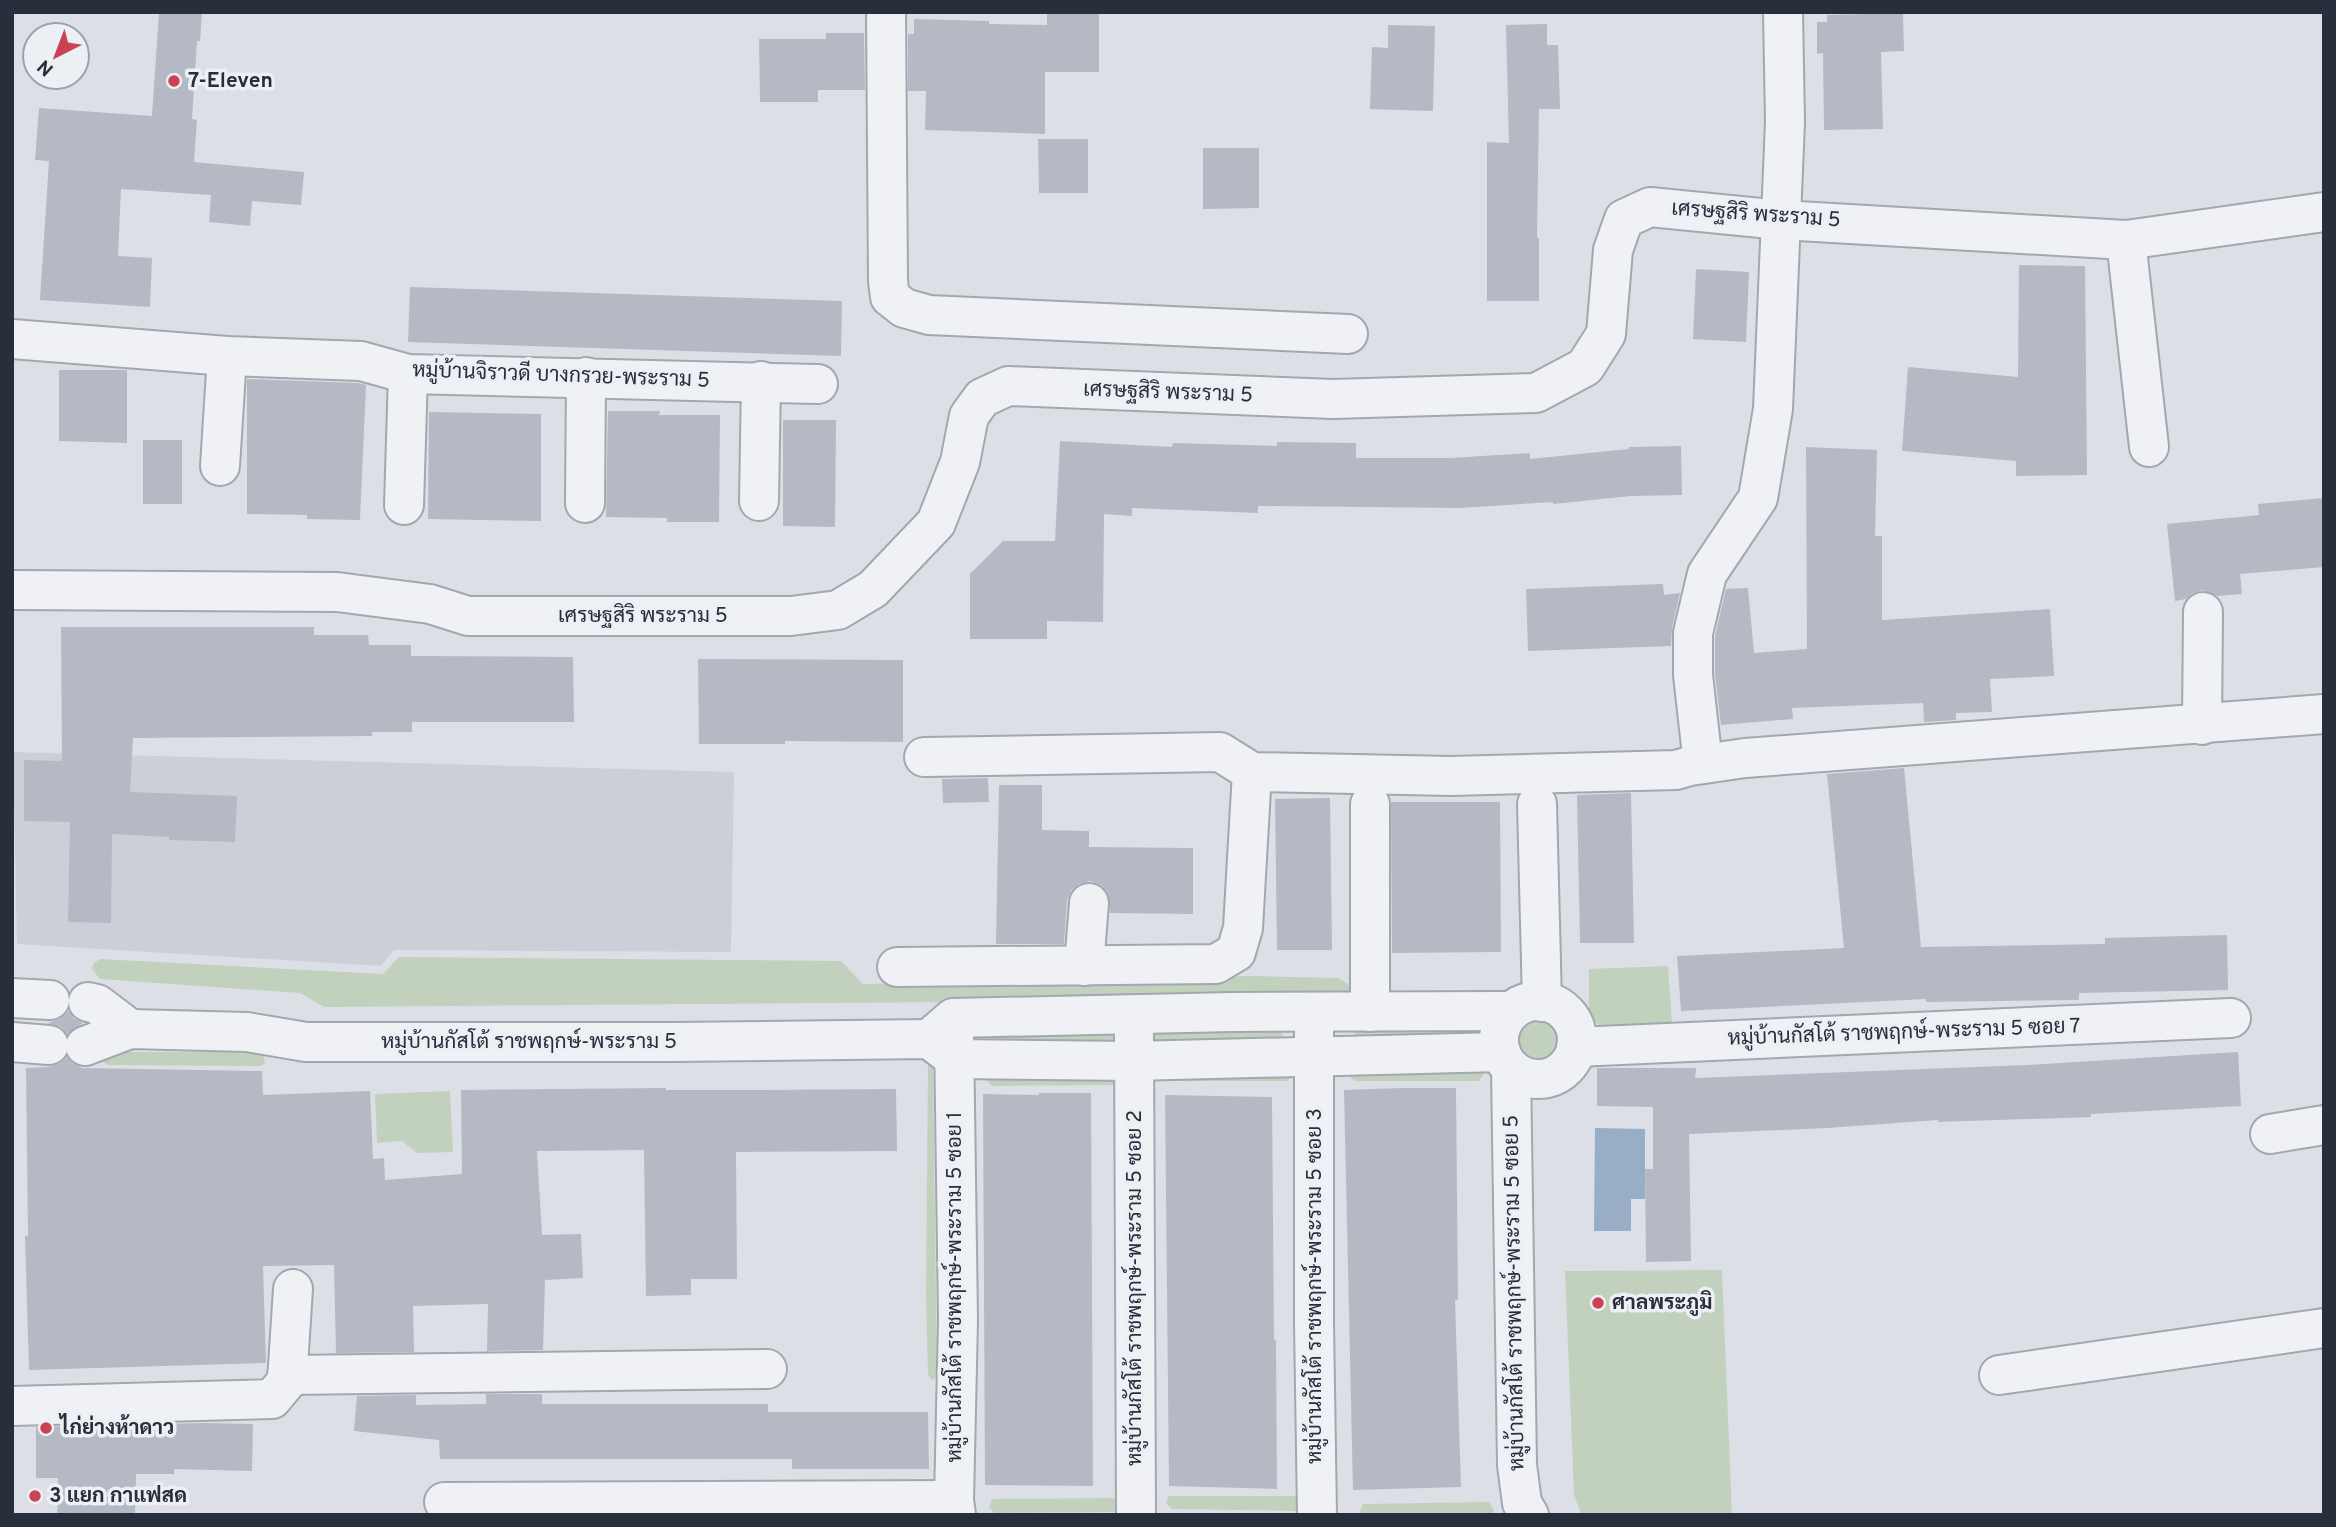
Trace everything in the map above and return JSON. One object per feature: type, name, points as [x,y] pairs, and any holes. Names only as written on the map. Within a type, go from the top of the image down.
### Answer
[{"type":"street","points":[[886,12],[888,281],[890,297],[904,307],[929,315],[1348,334]]},
{"type":"street","points":[[1703,764],[1693,675],[1693,633],[1707,574],[1758,499],[1773,409],[1786,122],[1783,12]]},
{"type":"street","name":"เศรษฐสิริ พระราม 5","points":[[12,590],[337,592],[430,604],[468,616],[790,617],[838,610],[873,589],[936,523],[960,462],[969,416],[982,398],[1008,386],[1333,399],[1536,393],[1585,367],[1606,334],[1613,250],[1624,219],[1650,207],[1781,220],[2126,240],[2324,212]]},
{"type":"street","points":[[2126,240],[2149,447]]},
{"type":"street","name":"หมู่บ้านจิราวดี บางกรวย-พระราม 5","points":[[12,339],[227,356],[361,360],[408,374],[818,384]]},
{"type":"street","points":[[220,466],[227,356]]},
{"type":"street","points":[[404,505],[408,374]]},
{"type":"street","points":[[585,503],[586,377]]},
{"type":"street","points":[[759,501],[761,381]]},
{"type":"street","points":[[2202,724],[2203,612]]},
{"type":"street","points":[[924,757],[1220,752],[1252,772],[1452,776],[1676,770],[1745,758],[2324,714]]},
{"type":"street","points":[[897,967],[1216,964],[1236,952],[1243,928],[1252,772]]},
{"type":"street","points":[[1370,804],[1370,1012]]},
{"type":"street","points":[[1527,1007],[1537,804]]},
{"type":"street","points":[[1084,966],[1089,903]]},
{"type":"street","points":[[12,998],[50,1000]]},
{"type":"street","points":[[88,1002],[97,1004],[130,1029]]},
{"type":"street","points":[[1506,1060],[1500,1030],[1527,1007],[1560,1009],[1574,1026],[1576,1047]]},
{"type":"street","name":"หมู่บ้านกัสโต้ ราชพฤกษ์-พระราม 5","points":[[49,1044],[130,1029],[247,1032],[306,1042],[946,1039],[1135,1015],[1527,1007]]},
{"type":"street","points":[[1314,1011],[1314,1056]]},
{"type":"street","points":[[1133,1061],[1135,1015]]},
{"type":"street","name":"หมู่บ้านกัสโต้ ราชพฤกษ์-พระราม 5 ซอย 7","points":[[1576,1047],[2231,1018]]},
{"type":"street","name":"หมู่บ้านกัสโต้ ราชพฤกษ์-พระราม 5","points":[[946,1039],[1133,1061],[1314,1056],[1506,1060],[1530,1079],[1545,1079],[1566,1068],[1576,1047]]},
{"type":"street","name":"หมู่บ้านกัสโต้ ราชพฤกษ์-พระราม 5 ซอย 1","points":[[946,1039],[958,1320],[955,1508]]},
{"type":"street","name":"หมู่บ้านกัสโต้ ราชพฤกษ์-พระราม 5 ซอย 3","points":[[1314,1056],[1317,1515]]},
{"type":"street","name":"หมู่บ้านกัสโต้ ราชพฤกษ์-พระราม 5 ซอย 5","points":[[1506,1060],[1517,1465],[1522,1503],[1529,1515]]},
{"type":"street","name":"หมู่บ้านกัสโต้ ราชพฤกษ์-พระราม 5 ซอย 2","points":[[1133,1061],[1136,1515]]},
{"type":"street","points":[[2270,1134],[2324,1125]]},
{"type":"street","points":[[12,1406],[272,1399],[287,1381],[293,1289]]},
{"type":"street","points":[[1999,1374],[2324,1328]]},
{"type":"street","points":[[287,1375],[767,1369]]},
{"type":"street","points":[[444,1502],[780,1500],[806,1508],[955,1508]]},
{"type":"shaded area","points":[[13,752],[734,772],[731,952],[394,950],[381,966],[17,944]]},
{"type":"green space","points":[[399,957],[841,961],[863,984],[1253,976],[1338,978],[1348,984],[1350,990],[1348,995],[1340,999],[324,1007],[300,993],[100,979],[92,969],[94,963],[100,959],[383,974]]},
{"type":"green space","points":[[1668,966],[1672,1023],[1602,1027],[1592,1020],[1589,1014],[1589,969]]},
{"type":"green space","points":[[1538,1017],[1554,1024],[1561,1040],[1554,1056],[1538,1063],[1522,1056],[1515,1040],[1522,1024]]},
{"type":"green space","points":[[1476,1027],[1477,1038],[1356,1037],[1355,1034],[1356,1029]]},
{"type":"green space","points":[[1278,1028],[1283,1035],[1281,1039],[1154,1043],[1150,1041],[1149,1032]]},
{"type":"green space","points":[[1118,1030],[1115,1042],[994,1041],[987,1034]]},
{"type":"green space","points":[[103,1052],[260,1052],[265,1063],[261,1066],[107,1065],[100,1058]]},
{"type":"green space","points":[[928,1061],[933,1065],[937,1377],[932,1380],[928,1375],[926,1293]]},
{"type":"green space","points":[[1482,1070],[1484,1074],[1479,1081],[1355,1081],[1349,1076],[1350,1071]]},
{"type":"green space","points":[[1115,1071],[1116,1085],[992,1086],[986,1080],[987,1076]]},
{"type":"green space","points":[[1292,1074],[1288,1081],[1163,1081],[1158,1076]]},
{"type":"green space","points":[[450,1091],[453,1152],[417,1153],[402,1141],[377,1143],[375,1094]]},
{"type":"green space","points":[[1722,1270],[1732,1515],[1582,1515],[1574,1495],[1565,1271]]},
{"type":"green space","points":[[1169,1496],[1295,1496],[1299,1500],[1296,1511],[1172,1509],[1166,1503]]},
{"type":"green space","points":[[1118,1498],[1119,1512],[994,1513],[989,1507],[992,1499]]},
{"type":"green space","points":[[1489,1502],[1494,1510],[1492,1515],[1362,1515],[1360,1512],[1363,1504]]},
{"type":"water","points":[[1595,1128],[1645,1129],[1645,1199],[1631,1199],[1631,1231],[1594,1231]]},
{"type":"building","points":[[159,12],[202,12],[200,41],[197,41],[192,119],[197,120],[194,162],[304,172],[301,205],[252,201],[250,226],[209,222],[211,195],[121,189],[118,256],[152,258],[150,307],[40,300],[49,161],[35,160],[39,108],[152,116]]},
{"type":"building","points":[[1047,12],[1099,12],[1099,72],[1045,72],[1045,134],[925,130],[926,91],[908,91],[908,34],[914,34],[914,19],[1047,25]]},
{"type":"building","points":[[1903,13],[1904,51],[1881,52],[1883,129],[1824,130],[1823,53],[1817,54],[1817,22],[1827,22],[1827,15]]},
{"type":"building","points":[[1547,24],[1547,45],[1558,45],[1560,109],[1539,109],[1539,301],[1487,301],[1487,142],[1509,143],[1506,25]]},
{"type":"building","points":[[1388,25],[1435,26],[1433,111],[1370,109],[1372,47],[1388,48]]},
{"type":"building","points":[[826,33],[864,33],[865,90],[818,90],[818,102],[760,102],[759,39],[826,39]]},
{"type":"building","points":[[1038,139],[1088,139],[1088,193],[1039,193]]},
{"type":"building","points":[[1203,148],[1259,148],[1259,208],[1203,209]]},
{"type":"building","points":[[2019,265],[2085,266],[2087,475],[2016,476],[2016,461],[1902,451],[1908,367],[2018,377]]},
{"type":"building","points":[[1696,269],[1749,272],[1746,342],[1693,339]]},
{"type":"building","points":[[410,287],[842,301],[841,356],[408,342]]},
{"type":"building","points":[[59,370],[127,370],[127,443],[59,441]]},
{"type":"building","points":[[247,379],[366,385],[360,520],[307,519],[307,515],[247,514]]},
{"type":"building","points":[[608,411],[660,411],[659,415],[720,415],[719,522],[667,522],[667,518],[606,517]]},
{"type":"building","points":[[429,412],[541,414],[541,521],[428,519]]},
{"type":"building","points":[[783,420],[836,420],[835,527],[783,526]]},
{"type":"building","points":[[143,440],[182,440],[182,504],[143,504]]},
{"type":"building","points":[[1060,441],[1172,447],[1173,443],[1277,446],[1277,442],[1356,443],[1356,458],[1450,458],[1530,453],[1530,459],[1629,447],[1681,446],[1682,495],[1460,508],[1258,506],[1258,513],[1132,508],[1132,516],[1104,514],[1103,622],[1047,621],[1047,639],[970,639],[970,574],[1003,541],[1055,541]]},
{"type":"building","points":[[1806,447],[1877,450],[1875,536],[1882,536],[1882,620],[2050,609],[2054,676],[1990,679],[1992,712],[1956,713],[1956,720],[1924,722],[1923,703],[1792,708],[1793,719],[1721,725],[1715,674],[1715,636],[1726,589],[1748,588],[1754,653],[1807,649]]},
{"type":"building","points":[[2324,498],[2324,567],[2240,574],[2242,594],[2217,596],[2203,590],[2186,599],[2175,601],[2167,524],[2259,515],[2258,504]]},
{"type":"building","points":[[1663,584],[1664,595],[1680,593],[1671,646],[1528,651],[1526,589]]},
{"type":"building","points":[[61,627],[314,627],[314,635],[368,635],[369,645],[411,645],[411,656],[573,657],[574,722],[412,722],[412,732],[372,732],[372,736],[133,738],[130,792],[237,796],[235,842],[169,840],[169,837],[112,834],[111,923],[68,922],[70,822],[24,821],[24,760],[62,761]]},
{"type":"building","points":[[698,659],[903,660],[903,742],[785,741],[785,744],[699,744]]},
{"type":"building","points":[[1904,768],[1921,947],[2105,944],[2105,938],[2227,935],[2228,990],[2079,993],[2079,1000],[1926,1002],[1926,999],[1681,1011],[1677,956],[1844,948],[1827,774]]},
{"type":"building","points":[[988,778],[989,802],[943,803],[942,779]]},
{"type":"building","points":[[999,785],[1042,785],[1042,830],[1089,831],[1089,847],[1193,848],[1193,914],[1110,913],[1108,893],[1101,885],[1090,881],[1079,884],[1071,891],[1067,901],[1064,944],[996,944]]},
{"type":"building","points":[[1631,793],[1634,943],[1580,943],[1577,795]]},
{"type":"building","points":[[1330,798],[1332,950],[1277,950],[1275,799]]},
{"type":"building","points":[[1391,802],[1500,802],[1501,952],[1392,953]]},
{"type":"building","points":[[69,1011],[74,1019],[83,1023],[67,1034],[61,1027],[48,1023],[60,1019]]},
{"type":"building","points":[[2238,1052],[2241,1106],[2091,1114],[2091,1117],[1938,1120],[1689,1134],[1691,1261],[1646,1262],[1645,1169],[1653,1169],[1653,1107],[1597,1106],[1597,1068],[1696,1068],[1695,1078],[2027,1065]]},
{"type":"building","points":[[67,1057],[82,1068],[262,1071],[263,1095],[370,1091],[373,1159],[384,1158],[385,1180],[462,1174],[461,1090],[896,1089],[897,1151],[736,1152],[737,1279],[691,1279],[691,1295],[646,1296],[644,1150],[537,1151],[542,1235],[581,1234],[583,1278],[545,1280],[543,1350],[487,1351],[488,1304],[413,1306],[414,1352],[336,1353],[334,1265],[263,1266],[266,1363],[29,1370],[25,1236],[28,1236],[26,1068],[49,1067],[59,1064]]},
{"type":"building","points":[[1456,1088],[1458,1300],[1455,1300],[1461,1487],[1353,1490],[1344,1090]]},
{"type":"building","points":[[1091,1093],[1093,1486],[985,1485],[983,1094]]},
{"type":"building","points":[[1165,1095],[1272,1097],[1277,1489],[1169,1486]]},
{"type":"building","points":[[486,1394],[542,1394],[542,1404],[768,1404],[768,1412],[928,1412],[929,1469],[792,1469],[792,1459],[440,1459],[439,1440],[354,1431],[357,1396],[416,1395],[416,1405],[486,1404]]},
{"type":"building","points":[[253,1424],[252,1471],[174,1469],[174,1474],[136,1474],[135,1515],[57,1515],[58,1478],[36,1478],[36,1427]]},
{"type":"place","name":"7-Eleven","points":[[174,81]]},
{"type":"place","name":"ศาลพระภูมิ","points":[[1598,1303]]},
{"type":"place","name":"ไก่ย่างห้าดาว","points":[[46,1428]]},
{"type":"place","name":"3 แยก กาแฟสด","points":[[35,1496]]}]
